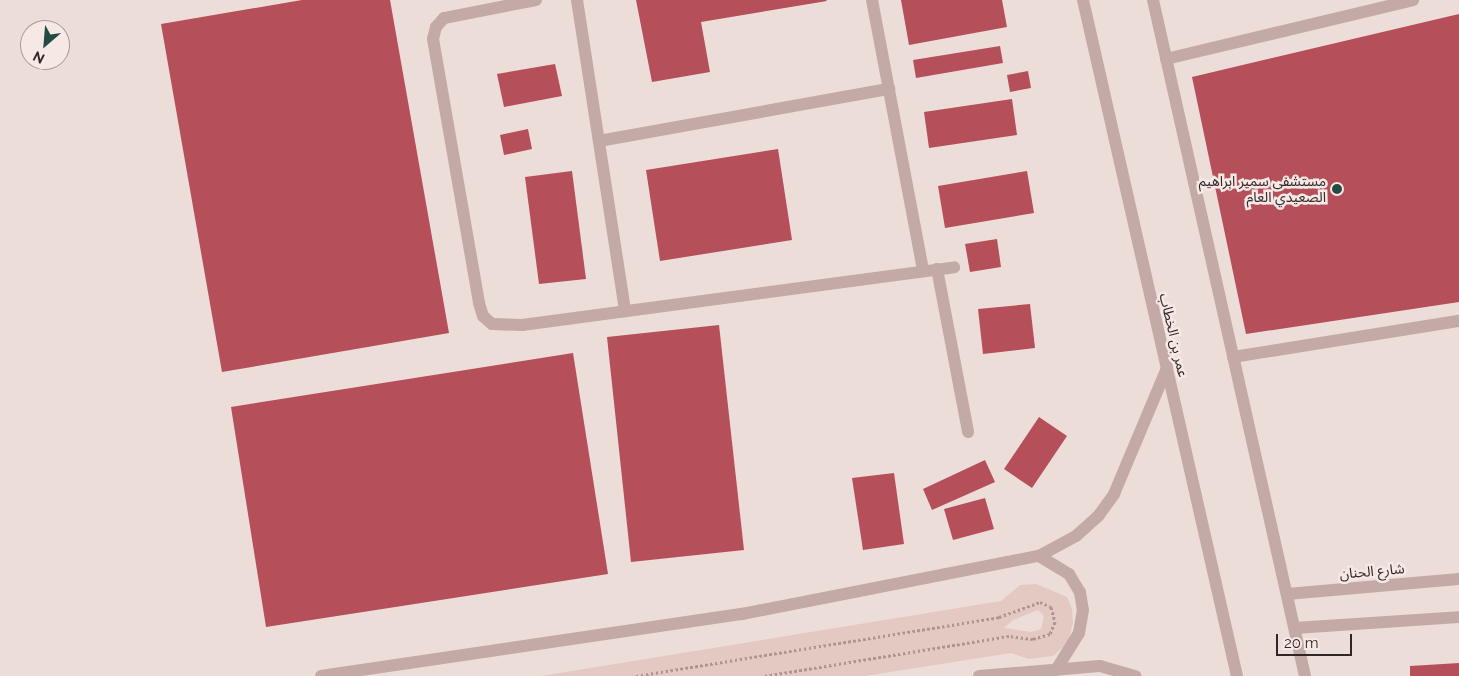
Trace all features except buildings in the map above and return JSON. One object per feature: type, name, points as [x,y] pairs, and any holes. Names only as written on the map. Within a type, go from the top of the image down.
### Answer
[{"type":"street","points":[[536,0],[444,18],[436,27],[433,39],[483,316],[492,324],[522,326],[954,267]]},
{"type":"street","points":[[577,0],[625,311]]},
{"type":"street","points":[[872,0],[923,271]]},
{"type":"street","name":"عمر بن الخطاب","points":[[1083,0],[1237,676]]},
{"type":"street","points":[[1153,0],[1305,676]]},
{"type":"street","points":[[1166,59],[1413,0]]},
{"type":"street","points":[[599,141],[888,89]]},
{"type":"street","points":[[937,269],[968,432]]},
{"type":"street","points":[[1233,357],[1459,321]]},
{"type":"street","points":[[321,676],[742,614],[1039,556],[1076,536],[1098,515],[1114,494],[1166,368]]},
{"type":"street","points":[[1039,556],[1069,574],[1080,592],[1083,610],[1079,633],[1056,670]]},
{"type":"street","name":"شارع الحنان","points":[[1287,594],[1459,579]]},
{"type":"street","points":[[1295,628],[1459,617]]},
{"type":"street","points":[[979,676],[1100,666],[1136,676]]},
{"type":"path","points":[[636,676],[999,617],[1040,602],[1051,607],[1055,622],[1050,634],[1033,639],[1009,636],[764,676]]},
{"type":"shaded area","points":[[1036,584],[1067,597],[1072,609],[1073,623],[1068,643],[1053,656],[1029,659],[1011,653],[865,676],[541,676],[1001,601],[1020,585]],"holes":[[[1038,610],[1044,616],[1041,629],[1031,632],[1004,628],[1013,620]]]},
{"type":"place","name":"مستشفى سمير ابراهيم الصعيدي العام","points":[[1337,189]]}]
